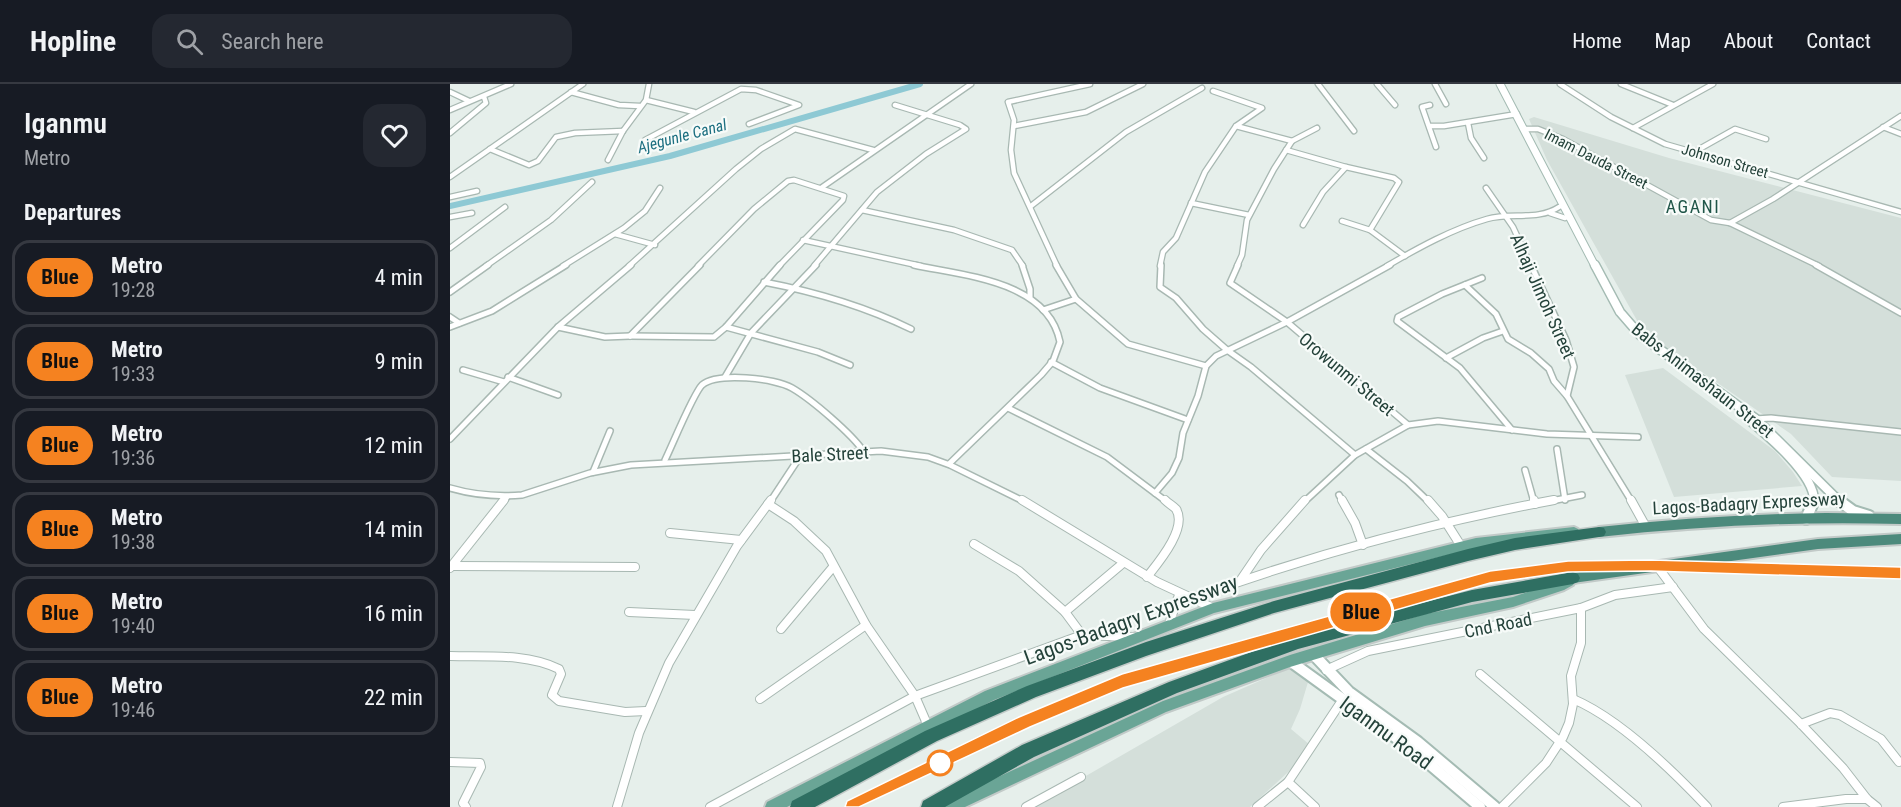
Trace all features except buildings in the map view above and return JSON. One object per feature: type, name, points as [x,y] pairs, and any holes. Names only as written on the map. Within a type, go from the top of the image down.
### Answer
[{"type":"highway","name":"Lagos-Badagry Expressway","points":[[798,807],[931,736],[1032,691],[1146,648],[1274,607],[1468,555],[1515,544],[1646,527],[1806,519],[1901,519]]},
{"type":"highway","points":[[929,807],[1028,751],[1174,687],[1298,642],[1502,590],[1818,544],[1901,539]]},
{"type":"main road","name":"Babs Animashaun Street","points":[[1494,84],[1524,129],[1596,272]]},
{"type":"main road","name":"Babs Animashaun Street","points":[[1500,84],[1559,207],[1620,312],[1640,335],[1753,420],[1808,468],[1842,504],[1853,511],[1874,518]]},
{"type":"main road","name":"Babs Animashaun Street","points":[[1753,420],[1811,486],[1815,501],[1806,519]]},
{"type":"main road","name":"Lagos-Badagry Expressway","points":[[772,807],[990,695],[1213,608],[1461,546],[1558,532],[1599,532]]},
{"type":"main road","points":[[949,807],[1163,707],[1290,661],[1425,620],[1513,602],[1560,586],[1573,578]]},
{"type":"main road","name":"Iganmu Road","points":[[1313,654],[1345,696],[1480,807]]},
{"type":"main road","name":"Iganmu Road","points":[[1290,661],[1418,742],[1495,807]]},
{"type":"street","points":[[450,110],[511,84]]},
{"type":"street","points":[[450,177],[583,84]]},
{"type":"street","points":[[608,160],[623,131],[646,100],[649,84]]},
{"type":"street","points":[[821,188],[971,84]]},
{"type":"street","points":[[1090,84],[1009,101],[1014,126],[1011,150],[1014,173],[1056,265],[1076,299],[1128,344],[1206,366]]},
{"type":"street","points":[[1014,126],[1086,112],[1143,84]]},
{"type":"street","points":[[1318,84],[1354,130]]},
{"type":"street","points":[[1377,84],[1395,105]]},
{"type":"street","points":[[1435,84],[1446,104]]},
{"type":"street","name":"Johnson Street","points":[[1560,84],[1576,96],[1665,144],[1901,212]]},
{"type":"street","points":[[1624,84],[1673,105]]},
{"type":"street","points":[[1633,128],[1713,84]]},
{"type":"street","points":[[1031,206],[1074,176],[1095,155],[1128,130],[1202,88]]},
{"type":"street","points":[[645,140],[741,89],[748,89],[799,105],[750,124]]},
{"type":"street","points":[[1213,91],[1262,108],[1236,126],[1205,172],[1176,238],[1166,243],[1160,255],[1162,264],[1159,282],[1203,329],[1355,455]]},
{"type":"street","points":[[450,92],[469,102]]},
{"type":"street","points":[[571,92],[618,105],[640,106]]},
{"type":"street","points":[[450,132],[486,103],[484,97]]},
{"type":"street","points":[[646,100],[694,112]]},
{"type":"street","points":[[725,377],[751,333],[796,288],[887,183],[966,129],[928,114],[895,105]]},
{"type":"street","points":[[1430,105],[1422,107],[1436,147]]},
{"type":"street","points":[[1430,126],[1468,123],[1514,115]]},
{"type":"street","points":[[1730,223],[1799,183],[1901,116]]},
{"type":"street","points":[[1468,123],[1471,138],[1484,158]]},
{"type":"street","points":[[1236,126],[1292,141]]},
{"type":"street","points":[[1191,204],[1249,214],[1292,141],[1317,128]]},
{"type":"street","points":[[1883,128],[1901,134]]},
{"type":"street","name":"Imam Dauda Street","points":[[1524,129],[1538,129],[1563,139],[1711,220],[1730,223],[1836,275],[1901,313]]},
{"type":"street","points":[[1694,152],[1735,129],[1766,139]]},
{"type":"street","points":[[450,439],[558,327],[655,245],[736,169],[761,149],[790,130],[805,130],[873,150]]},
{"type":"street","points":[[490,149],[525,164],[531,164],[538,161],[556,137],[574,133],[623,131]]},
{"type":"street","points":[[1286,150],[1394,178],[1399,182],[1370,230]]},
{"type":"street","points":[[1303,225],[1323,192],[1346,167]]},
{"type":"street","points":[[558,327],[593,336],[630,336],[680,335],[714,338],[845,197],[790,180],[754,209],[630,336]]},
{"type":"street","points":[[450,292],[551,220],[592,182]]},
{"type":"street","points":[[450,327],[492,311],[615,234],[645,211],[660,188]]},
{"type":"street","name":"Alhaji Jimoh Street","points":[[1486,188],[1520,242],[1569,350],[1574,367],[1567,396]]},
{"type":"street","points":[[450,197],[477,190]]},
{"type":"street","points":[[450,248],[505,207]]},
{"type":"street","points":[[1155,493],[1172,473],[1179,458],[1188,420],[1198,396],[1206,366],[1227,350],[1287,322],[1405,256],[1467,226],[1505,215],[1550,213],[1557,211],[1559,207]]},
{"type":"street","points":[[862,210],[954,230],[1012,250],[1023,266],[1030,297]]},
{"type":"street","points":[[450,218],[472,213]]},
{"type":"street","points":[[1550,213],[1565,218]]},
{"type":"street","name":"Orowunmi Street","points":[[1249,214],[1242,255],[1230,283],[1287,322],[1408,425]]},
{"type":"street","points":[[1342,221],[1370,230],[1405,256]]},
{"type":"street","points":[[615,234],[655,245]]},
{"type":"street","points":[[803,240],[979,280],[1030,297],[1043,310],[1058,334],[1060,342],[1051,362],[1008,408],[949,464]]},
{"type":"street","points":[[1482,278],[1398,317],[1397,321],[1470,378],[1512,430]]},
{"type":"street","points":[[764,282],[814,291],[882,314],[911,329]]},
{"type":"street","points":[[1465,285],[1496,314],[1503,332],[1514,344],[1542,361],[1567,396],[1589,436],[1617,475],[1646,527]]},
{"type":"street","points":[[1043,310],[1076,299]]},
{"type":"street","points":[[450,317],[459,323]]},
{"type":"street","points":[[726,327],[818,352],[850,365]]},
{"type":"street","points":[[1446,358],[1483,338],[1503,332]]},
{"type":"street","points":[[1051,362],[1100,388],[1188,420]]},
{"type":"street","points":[[463,370],[558,395]]},
{"type":"street","points":[[665,460],[700,387],[711,379],[725,377],[773,382],[791,387],[854,437],[864,452]]},
{"type":"street","points":[[1008,408],[1097,451],[1180,514],[1172,542],[1147,577]]},
{"type":"street","points":[[1753,420],[1901,432]]},
{"type":"street","points":[[1240,581],[1262,549],[1306,498],[1355,455],[1408,425],[1437,421],[1512,430],[1638,437]]},
{"type":"street","points":[[593,472],[610,430]]},
{"type":"street","points":[[1366,449],[1432,503],[1449,523],[1461,546]]},
{"type":"street","points":[[1557,449],[1565,500]]},
{"type":"street","name":"Bale Street","points":[[450,488],[479,495],[507,497],[522,495],[593,472],[665,460],[905,452],[949,464],[1032,506],[1122,564],[1179,595],[1213,608]]},
{"type":"street","points":[[617,807],[646,711],[695,615],[711,594],[741,540],[791,475],[801,455]]},
{"type":"street","points":[[1525,470],[1535,504]]},
{"type":"street","points":[[1339,495],[1355,523],[1363,545]]},
{"type":"street","points":[[1190,599],[1240,581],[1363,545],[1504,508],[1565,500],[1582,495]]},
{"type":"street","points":[[451,568],[507,497]]},
{"type":"street","points":[[768,504],[794,521],[826,551],[866,625],[915,696],[928,726]]},
{"type":"street","points":[[670,533],[741,540]]},
{"type":"street","points":[[974,544],[1019,571],[1065,612],[1082,635]]},
{"type":"street","points":[[1065,612],[1122,564]]},
{"type":"street","points":[[1657,566],[1704,629],[1801,724],[1843,768],[1867,799],[1877,807]]},
{"type":"street","points":[[451,568],[635,567]]},
{"type":"street","points":[[781,629],[833,567]]},
{"type":"street","name":"Cnd Road","points":[[1326,670],[1368,651],[1581,608],[1615,595],[1673,587]]},
{"type":"street","points":[[1169,624],[1179,595]]},
{"type":"street","points":[[1502,807],[1531,781],[1559,742],[1569,721],[1573,699],[1572,668],[1580,653],[1581,608]]},
{"type":"street","points":[[629,612],[695,615]]},
{"type":"street","points":[[759,699],[866,625]]},
{"type":"street","points":[[710,807],[915,696],[1082,635],[1136,637]]},
{"type":"street","points":[[450,656],[507,658],[547,664],[559,669],[561,674],[552,695],[559,701],[625,712],[646,711]]},
{"type":"street","points":[[1480,674],[1637,807]]},
{"type":"street","points":[[1257,807],[1288,782],[1345,696]]},
{"type":"street","points":[[1573,699],[1586,704],[1626,733],[1685,784],[1707,807]]},
{"type":"street","points":[[1801,724],[1830,713],[1840,715],[1881,739],[1899,762]]},
{"type":"street","points":[[450,762],[480,762],[481,767],[463,803],[466,807]]},
{"type":"street","points":[[1026,807],[1081,777]]},
{"type":"street","points":[[1288,782],[1315,807]]},
{"type":"street","points":[[1783,807],[1846,799],[1867,799]]},
{"type":"shaded area","points":[[1534,117],[1669,158],[1901,218],[1901,481],[1832,477],[1791,434],[1657,341],[1639,324],[1547,160],[1529,119]]},
{"type":"shaded area","points":[[1663,368],[1775,451],[1802,486],[1674,497],[1625,375]]},
{"type":"shaded area","points":[[1287,669],[1311,672],[1300,709],[1291,729],[1310,745],[1298,763],[1250,807],[1032,807],[1223,697]]},
{"type":"waterway","name":"Ajegunle Canal","points":[[450,206],[670,156],[920,84]]},
{"type":"railway","points":[[853,807],[1025,722],[1122,681],[1490,577],[1568,566],[1901,573]]},
{"type":"metro line","name":"Blue","points":[[853,807],[1025,722],[1122,681],[1490,577],[1568,566],[1901,573]]},
{"type":"district","name":"AGANI","points":[[1693,206]]}]
